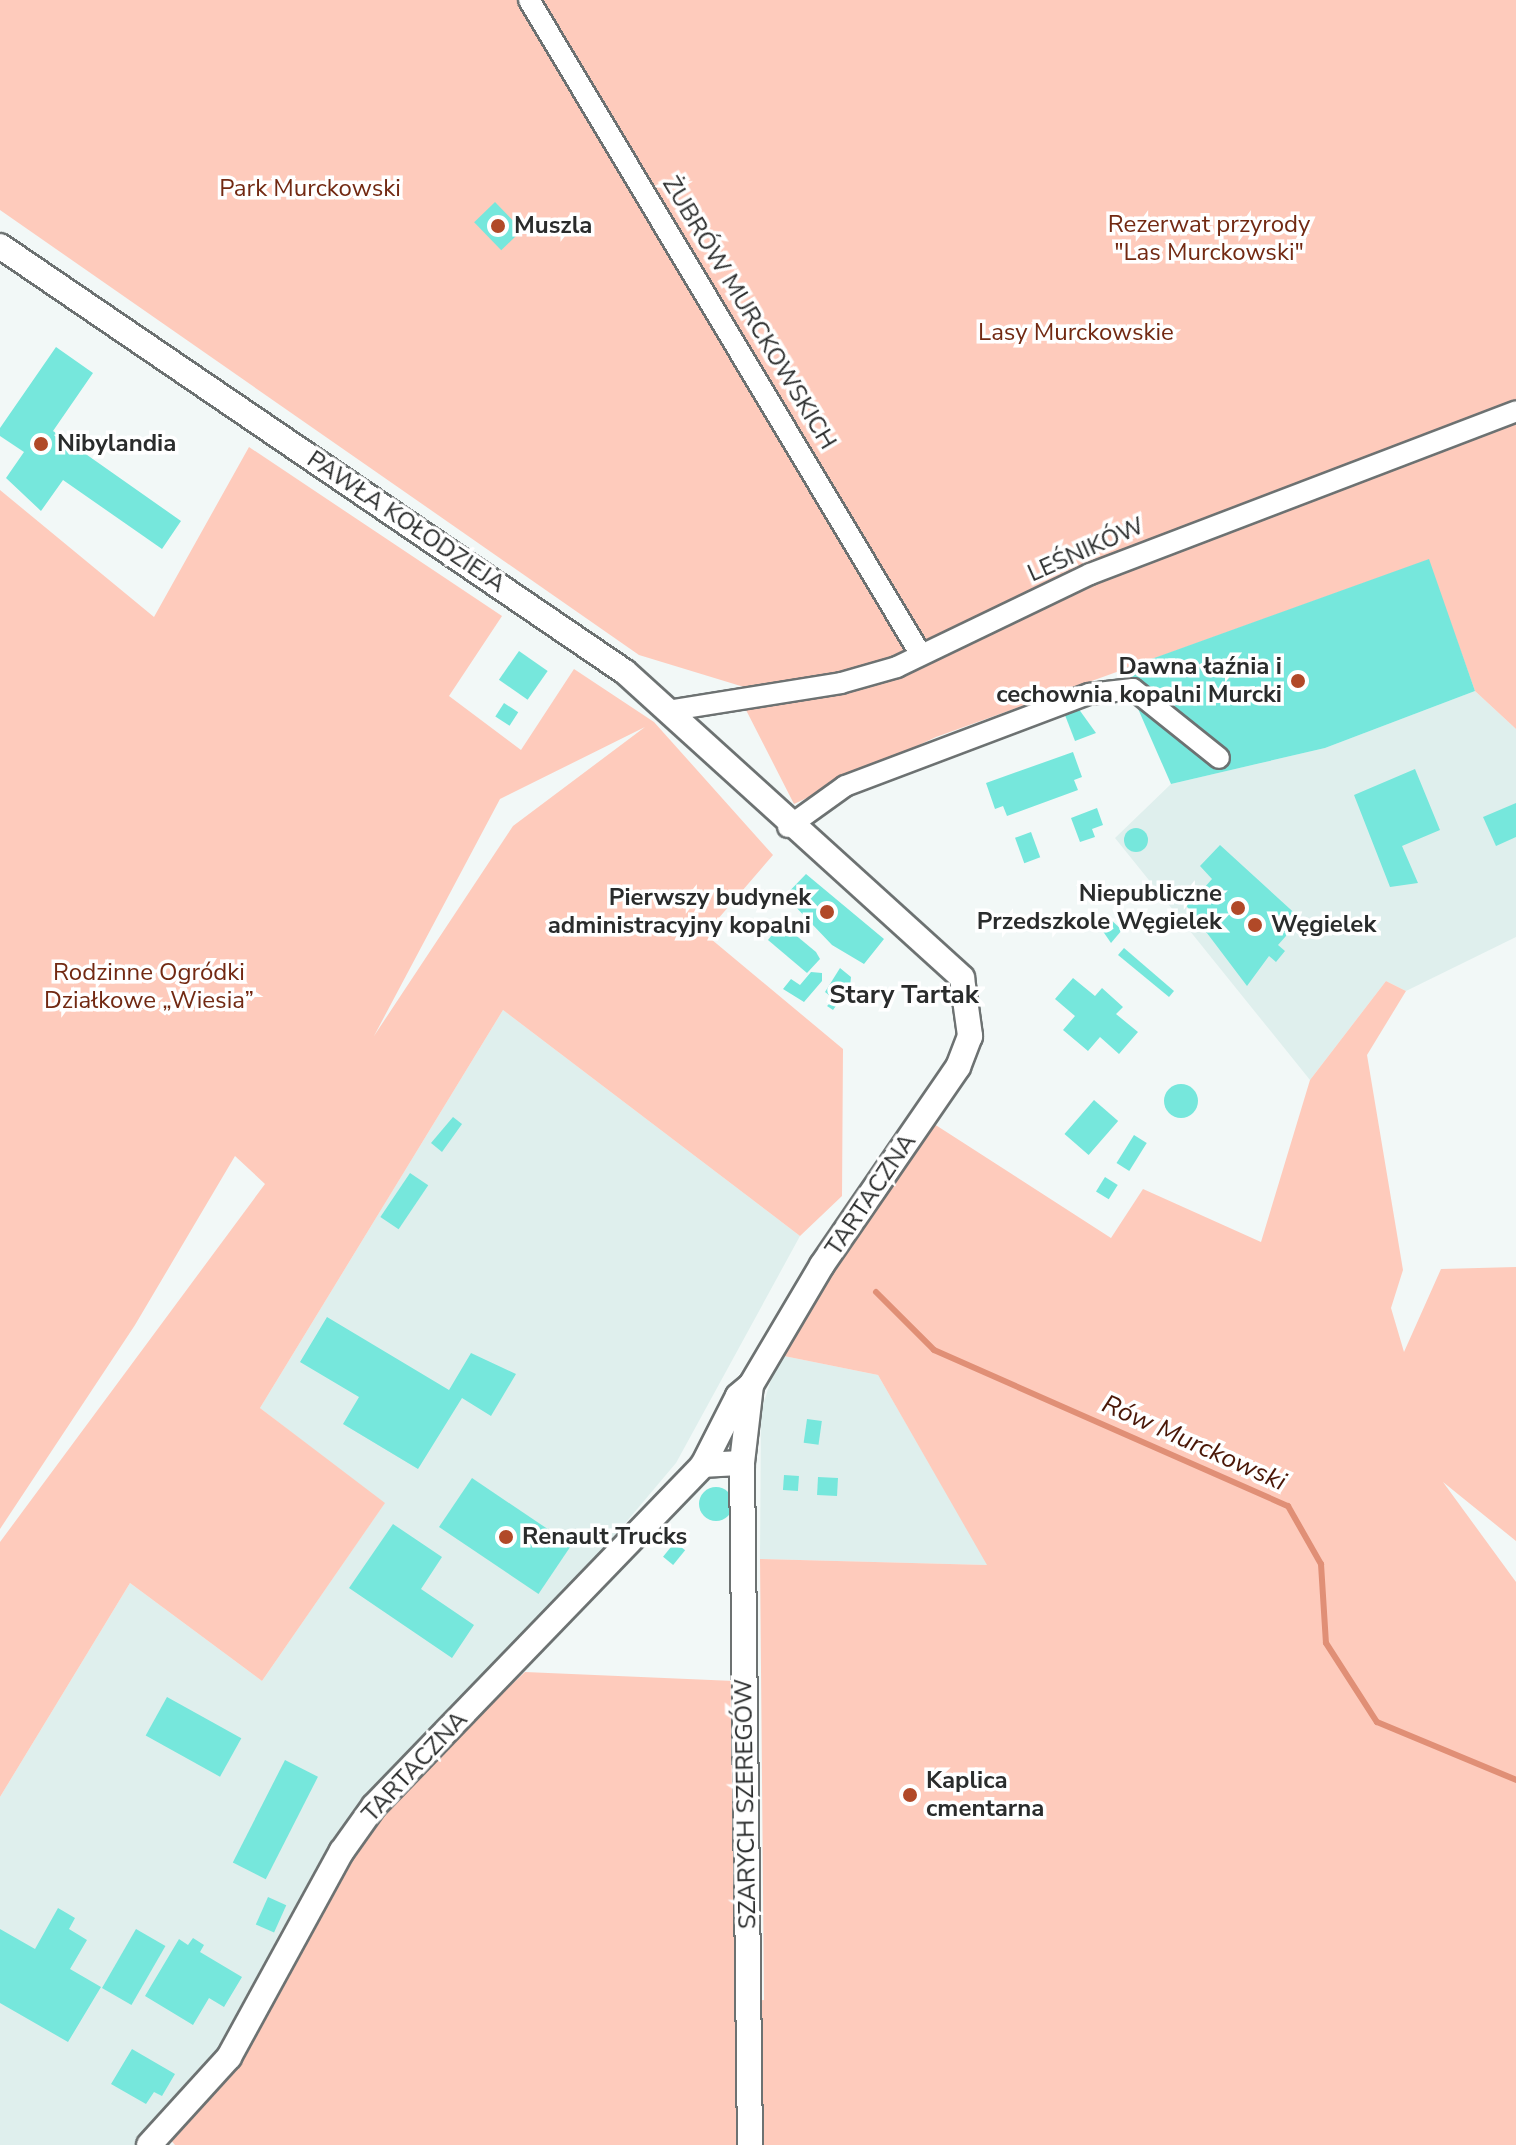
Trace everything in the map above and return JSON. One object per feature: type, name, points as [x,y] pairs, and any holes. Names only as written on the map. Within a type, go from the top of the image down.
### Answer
[{"type":"street","name":"ŻUBRÓW MURCKOWSKICH","points":[[529,0],[921,655]]},
{"type":"street","name":"PAWŁA KOŁODZIEJA","points":[[0,246],[673,710],[788,827],[945,959],[969,1000]]},
{"type":"street","name":"LEŚNIKÓW","points":[[673,710],[841,683],[921,655],[1148,550],[1516,411]]},
{"type":"street","points":[[788,827],[845,786],[1089,694],[1133,689],[1219,758]]},
{"type":"street","name":"TARTACZNA","points":[[149,2145],[229,2057],[342,1851],[374,1806],[703,1465],[738,1396],[751,1385],[822,1265],[958,1067],[970,1036],[969,1000]]},
{"type":"street","name":"TARTACZNA","points":[[742,1463],[751,1385]]},
{"type":"street","points":[[703,1465],[742,1463]]},
{"type":"street","name":"SZARYCH SZEREGÓW","points":[[742,1463],[750,2145]]},
{"type":"shaded area","points":[[1475,691],[1516,729],[1516,937],[1406,991],[1386,981],[1310,1080],[1115,838],[1171,784],[1325,748]]},
{"type":"shaded area","points":[[503,1010],[800,1236],[676,1463],[546,1617],[390,1774],[225,2054],[143,2145],[0,2145],[0,1797],[130,1583],[262,1681],[384,1504],[260,1408]]},
{"type":"shaded area","points":[[779,1355],[878,1375],[988,1565],[760,1559],[761,1411]]},
{"type":"green space","name":"Lasy Murckowskie","points":[[0,0],[1516,0],[1516,729],[1475,691],[1428,560],[936,737],[794,804],[745,708],[801,680],[744,687],[639,655],[0,210]]},
{"type":"green space","name":"Rodzinne Ogródki Działkowe „Wiesia”","points":[[249,447],[502,616],[449,696],[521,750],[574,669],[654,722],[773,855],[705,934],[843,1049],[842,1196],[800,1236],[503,1010],[260,1408],[385,1503],[262,1681],[130,1583],[0,1797],[0,1542],[265,1184],[235,1156],[135,1325],[0,1529],[0,490],[154,617]],"holes":[[[645,727],[513,826],[374,1036],[500,799]]]},
{"type":"green space","points":[[1386,981],[1406,991],[1367,1055],[1403,1270],[1391,1308],[1404,1352],[1441,1269],[1516,1267],[1516,1541],[1443,1482],[1516,1582],[1516,2145],[175,2145],[169,2138],[234,2065],[386,1803],[525,1672],[734,1681],[738,2002],[764,2000],[760,1559],[987,1565],[878,1375],[779,1355],[931,1122],[1111,1238],[1143,1189],[1261,1242],[1310,1080]]},
{"type":"building","name":"Muszla","points":[[495,202],[522,230],[501,250],[474,222]]},
{"type":"building","name":"Nibylandia","points":[[56,347],[93,373],[53,431],[181,521],[162,549],[63,480],[41,511],[6,478],[24,452],[0,436],[0,428]]},
{"type":"building","name":"Dawna łaźnia i cechownia kopalni Murcki","points":[[1429,559],[1475,691],[1325,748],[1171,784],[1121,670]]},
{"type":"building","points":[[519,651],[548,671],[528,700],[499,680]]},
{"type":"building","points":[[504,703],[518,712],[510,726],[495,716]]},
{"type":"building","points":[[1078,708],[1096,733],[1075,741],[1063,710]]},
{"type":"building","points":[[1073,752],[1082,777],[1074,780],[1078,790],[1007,816],[1003,806],[995,809],[986,783]]},
{"type":"building","points":[[1415,769],[1440,830],[1402,846],[1418,883],[1390,887],[1354,795]]},
{"type":"building","points":[[1516,803],[1516,837],[1496,846],[1483,817]]},
{"type":"building","points":[[1097,808],[1103,825],[1092,829],[1095,837],[1080,842],[1071,818]]},
{"type":"building","points":[[1136,828],[1145,831],[1148,840],[1145,849],[1136,852],[1127,849],[1124,840],[1127,831]]},
{"type":"building","points":[[1031,832],[1040,857],[1024,863],[1015,838]]},
{"type":"building","name":"Niepubliczne Przedszkole Węgielek","points":[[1220,845],[1301,919],[1278,945],[1285,951],[1276,962],[1269,956],[1247,986],[1179,896],[1189,888],[1197,896],[1212,879],[1200,866]]},
{"type":"building","name":"Pierwszy budynek administracyjny kopalni","points":[[806,874],[884,939],[864,964],[832,945],[791,902],[780,901]]},
{"type":"building","points":[[1109,918],[1122,930],[1111,943],[1100,927]]},
{"type":"building","points":[[781,923],[816,952],[820,959],[807,973],[768,940]]},
{"type":"building","points":[[1124,948],[1174,991],[1169,997],[1118,955]]},
{"type":"building","points":[[840,968],[851,977],[850,987],[833,1010],[827,1006],[834,999],[825,992]]},
{"type":"building","points":[[811,972],[822,973],[822,981],[804,1002],[783,989],[791,979],[800,985]]},
{"type":"building","points":[[1073,978],[1095,996],[1102,988],[1123,1007],[1116,1014],[1138,1032],[1119,1054],[1100,1037],[1088,1051],[1063,1030],[1075,1016],[1055,999]]},
{"type":"building","points":[[1181,1084],[1193,1089],[1198,1101],[1193,1113],[1181,1118],[1169,1113],[1164,1101],[1169,1089]]},
{"type":"building","points":[[1094,1100],[1118,1121],[1089,1155],[1064,1134]]},
{"type":"building","points":[[453,1117],[462,1124],[442,1152],[431,1143]]},
{"type":"building","points":[[1134,1135],[1147,1143],[1129,1171],[1117,1163]]},
{"type":"building","points":[[410,1173],[428,1185],[399,1229],[380,1217]]},
{"type":"building","points":[[1105,1177],[1118,1185],[1109,1199],[1096,1191]]},
{"type":"building","points":[[327,1317],[449,1390],[471,1353],[516,1374],[491,1416],[462,1398],[418,1469],[343,1424],[359,1397],[300,1362]]},
{"type":"building","points":[[807,1419],[822,1421],[819,1445],[804,1443]]},
{"type":"building","points":[[784,1475],[799,1476],[798,1491],[783,1490]]},
{"type":"building","points":[[818,1477],[838,1478],[837,1496],[817,1495]]},
{"type":"building","name":"Renault Trucks","points":[[472,1478],[571,1545],[538,1594],[439,1527]]},
{"type":"building","points":[[716,1487],[728,1492],[733,1504],[728,1516],[716,1521],[704,1516],[699,1504],[704,1492]]},
{"type":"building","points":[[393,1524],[442,1557],[421,1589],[474,1625],[452,1658],[349,1588]]},
{"type":"building","points":[[675,1542],[685,1550],[673,1565],[663,1557]]},
{"type":"building","points":[[167,1697],[241,1738],[220,1777],[146,1735]]},
{"type":"building","points":[[285,1760],[318,1777],[266,1879],[233,1862]]},
{"type":"building","points":[[268,1897],[286,1905],[274,1933],[256,1924]]},
{"type":"building","points":[[58,1908],[75,1918],[69,1929],[87,1940],[70,1969],[101,1987],[68,2042],[0,2003],[0,1929],[35,1949]]},
{"type":"building","points":[[136,1929],[165,1946],[131,2005],[102,1988]]},
{"type":"building","points":[[193,1938],[204,1945],[200,1952],[242,1977],[224,2007],[209,1998],[193,2025],[145,1996],[179,1939],[188,1945]]},
{"type":"building","points":[[132,2049],[175,2074],[162,2096],[154,2092],[146,2104],[111,2084]]},
{"type":"waterway","name":"Rów Murckowski","points":[[876,1292],[934,1350],[1288,1506],[1321,1564],[1326,1643],[1377,1722],[1516,1780]]},
{"type":"place","name":"Muszla","points":[[498,226]]},
{"type":"place","name":"Nibylandia","points":[[41,444]]},
{"type":"place","name":"Dawna łaźnia i cechownia kopalni Murcki","points":[[1298,681]]},
{"type":"place","name":"Niepubliczne Przedszkole Węgielek","points":[[1238,908]]},
{"type":"place","name":"Pierwszy budynek administracyjny kopalni","points":[[827,912]]},
{"type":"place","name":"Węgielek","points":[[1255,925]]},
{"type":"place","name":"Renault Trucks","points":[[506,1537]]},
{"type":"place","name":"Kaplica cmentarna","points":[[910,1795]]},
{"type":"district","name":"Stary Tartak","points":[[904,995]]},
{"type":"park label","name":"Park Murckowski","points":[[310,189]]},
{"type":"park label","name":"Rezerwat przyrody \"Las Murckowski\"","points":[[1209,239]]}]
